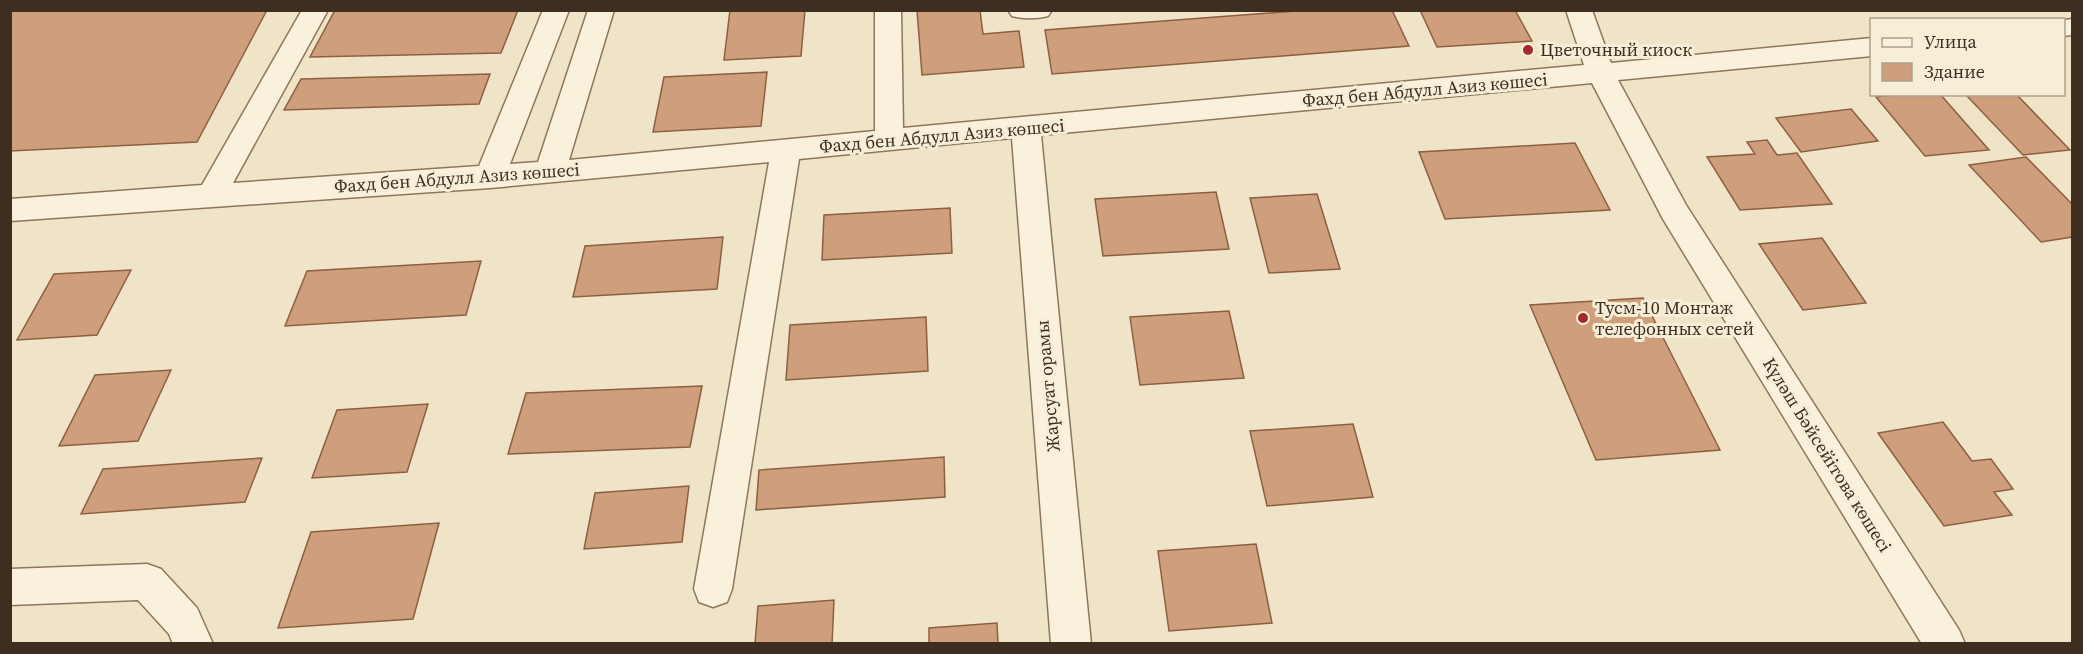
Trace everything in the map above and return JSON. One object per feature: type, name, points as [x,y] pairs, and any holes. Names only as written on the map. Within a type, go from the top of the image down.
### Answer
[{"type":"street","points":[[212,195],[315,10]]},
{"type":"street","points":[[490,177],[556,10]]},
{"type":"street","points":[[550,172],[602,10]]},
{"type":"street","points":[[888,10],[890,141]]},
{"type":"street","points":[[1021,10],[1039,10]]},
{"type":"street","name":"Күләш Бәйсейітова көшесі","points":[[1579,10],[1601,74],[1674,211],[1945,644]]},
{"type":"street","name":"Фахд бен Абдулл Азиз көшесі","points":[[14,215],[212,195],[550,172],[1870,47]]},
{"type":"street","name":"Жарсуат орамы","points":[[1026,128],[1071,644]]},
{"type":"street","points":[[713,589],[786,150]]},
{"type":"street","points":[[10,587],[147,582],[183,621],[193,644]]},
{"type":"building","points":[[10,10],[267,10],[197,142],[10,151]]},
{"type":"building","points":[[335,10],[518,10],[501,53],[310,57]]},
{"type":"building","points":[[730,10],[805,10],[801,56],[724,60]]},
{"type":"building","points":[[917,10],[980,10],[983,34],[1019,31],[1024,67],[922,75]]},
{"type":"building","points":[[1310,10],[1392,10],[1409,46],[1052,74],[1045,30]]},
{"type":"building","points":[[1420,10],[1515,10],[1532,41],[1437,47]]},
{"type":"building","points":[[767,72],[761,126],[653,132],[664,77]]},
{"type":"building","points":[[490,74],[479,104],[284,110],[301,79]]},
{"type":"building","points":[[1942,96],[1989,150],[1925,156],[1876,97]]},
{"type":"building","points":[[1967,96],[2018,96],[2070,150],[2023,155]]},
{"type":"building","points":[[1851,109],[1878,141],[1801,152],[1776,118]]},
{"type":"building","points":[[1767,140],[1777,155],[1797,153],[1832,204],[1740,210],[1707,157],[1755,154],[1747,142]]},
{"type":"building","points":[[1575,143],[1610,210],[1445,219],[1419,152]]},
{"type":"building","points":[[2026,157],[2072,204],[2072,237],[2041,242],[1969,165]]},
{"type":"building","points":[[1216,192],[1229,249],[1103,256],[1095,199]]},
{"type":"building","points":[[1317,194],[1340,269],[1269,273],[1250,198]]},
{"type":"building","points":[[950,208],[952,253],[822,260],[824,215]]},
{"type":"building","points":[[723,237],[717,289],[573,297],[585,246]]},
{"type":"building","points":[[1822,238],[1866,303],[1803,310],[1759,244]]},
{"type":"building","points":[[481,261],[466,315],[285,326],[307,271]]},
{"type":"building","points":[[131,270],[97,335],[17,340],[54,274]]},
{"type":"building","points":[[1643,298],[1720,450],[1596,460],[1530,305]]},
{"type":"building","points":[[1229,311],[1244,378],[1140,385],[1130,317]]},
{"type":"building","points":[[926,317],[928,371],[786,380],[790,325]]},
{"type":"building","points":[[171,370],[138,441],[59,446],[95,375]]},
{"type":"building","points":[[702,386],[690,447],[508,454],[526,393]]},
{"type":"building","points":[[428,404],[407,472],[312,478],[337,410]]},
{"type":"building","points":[[1943,422],[1972,461],[1991,459],[2013,489],[1994,492],[2012,515],[1944,526],[1878,433]]},
{"type":"building","points":[[1353,424],[1373,497],[1267,506],[1250,431]]},
{"type":"building","points":[[944,457],[945,497],[756,510],[759,470]]},
{"type":"building","points":[[262,458],[245,502],[81,514],[103,469]]},
{"type":"building","points":[[689,486],[682,542],[584,549],[595,493]]},
{"type":"building","points":[[439,523],[413,619],[278,628],[311,532]]},
{"type":"building","points":[[1256,544],[1272,623],[1169,631],[1158,551]]},
{"type":"building","points":[[834,600],[832,644],[755,644],[758,606]]},
{"type":"building","points":[[997,623],[998,644],[929,644],[929,628]]},
{"type":"place","name":"Цветочный киоск","points":[[1528,50]]},
{"type":"place","name":"Тусм-10 Монтаж телефонных сетей","points":[[1583,318]]}]
